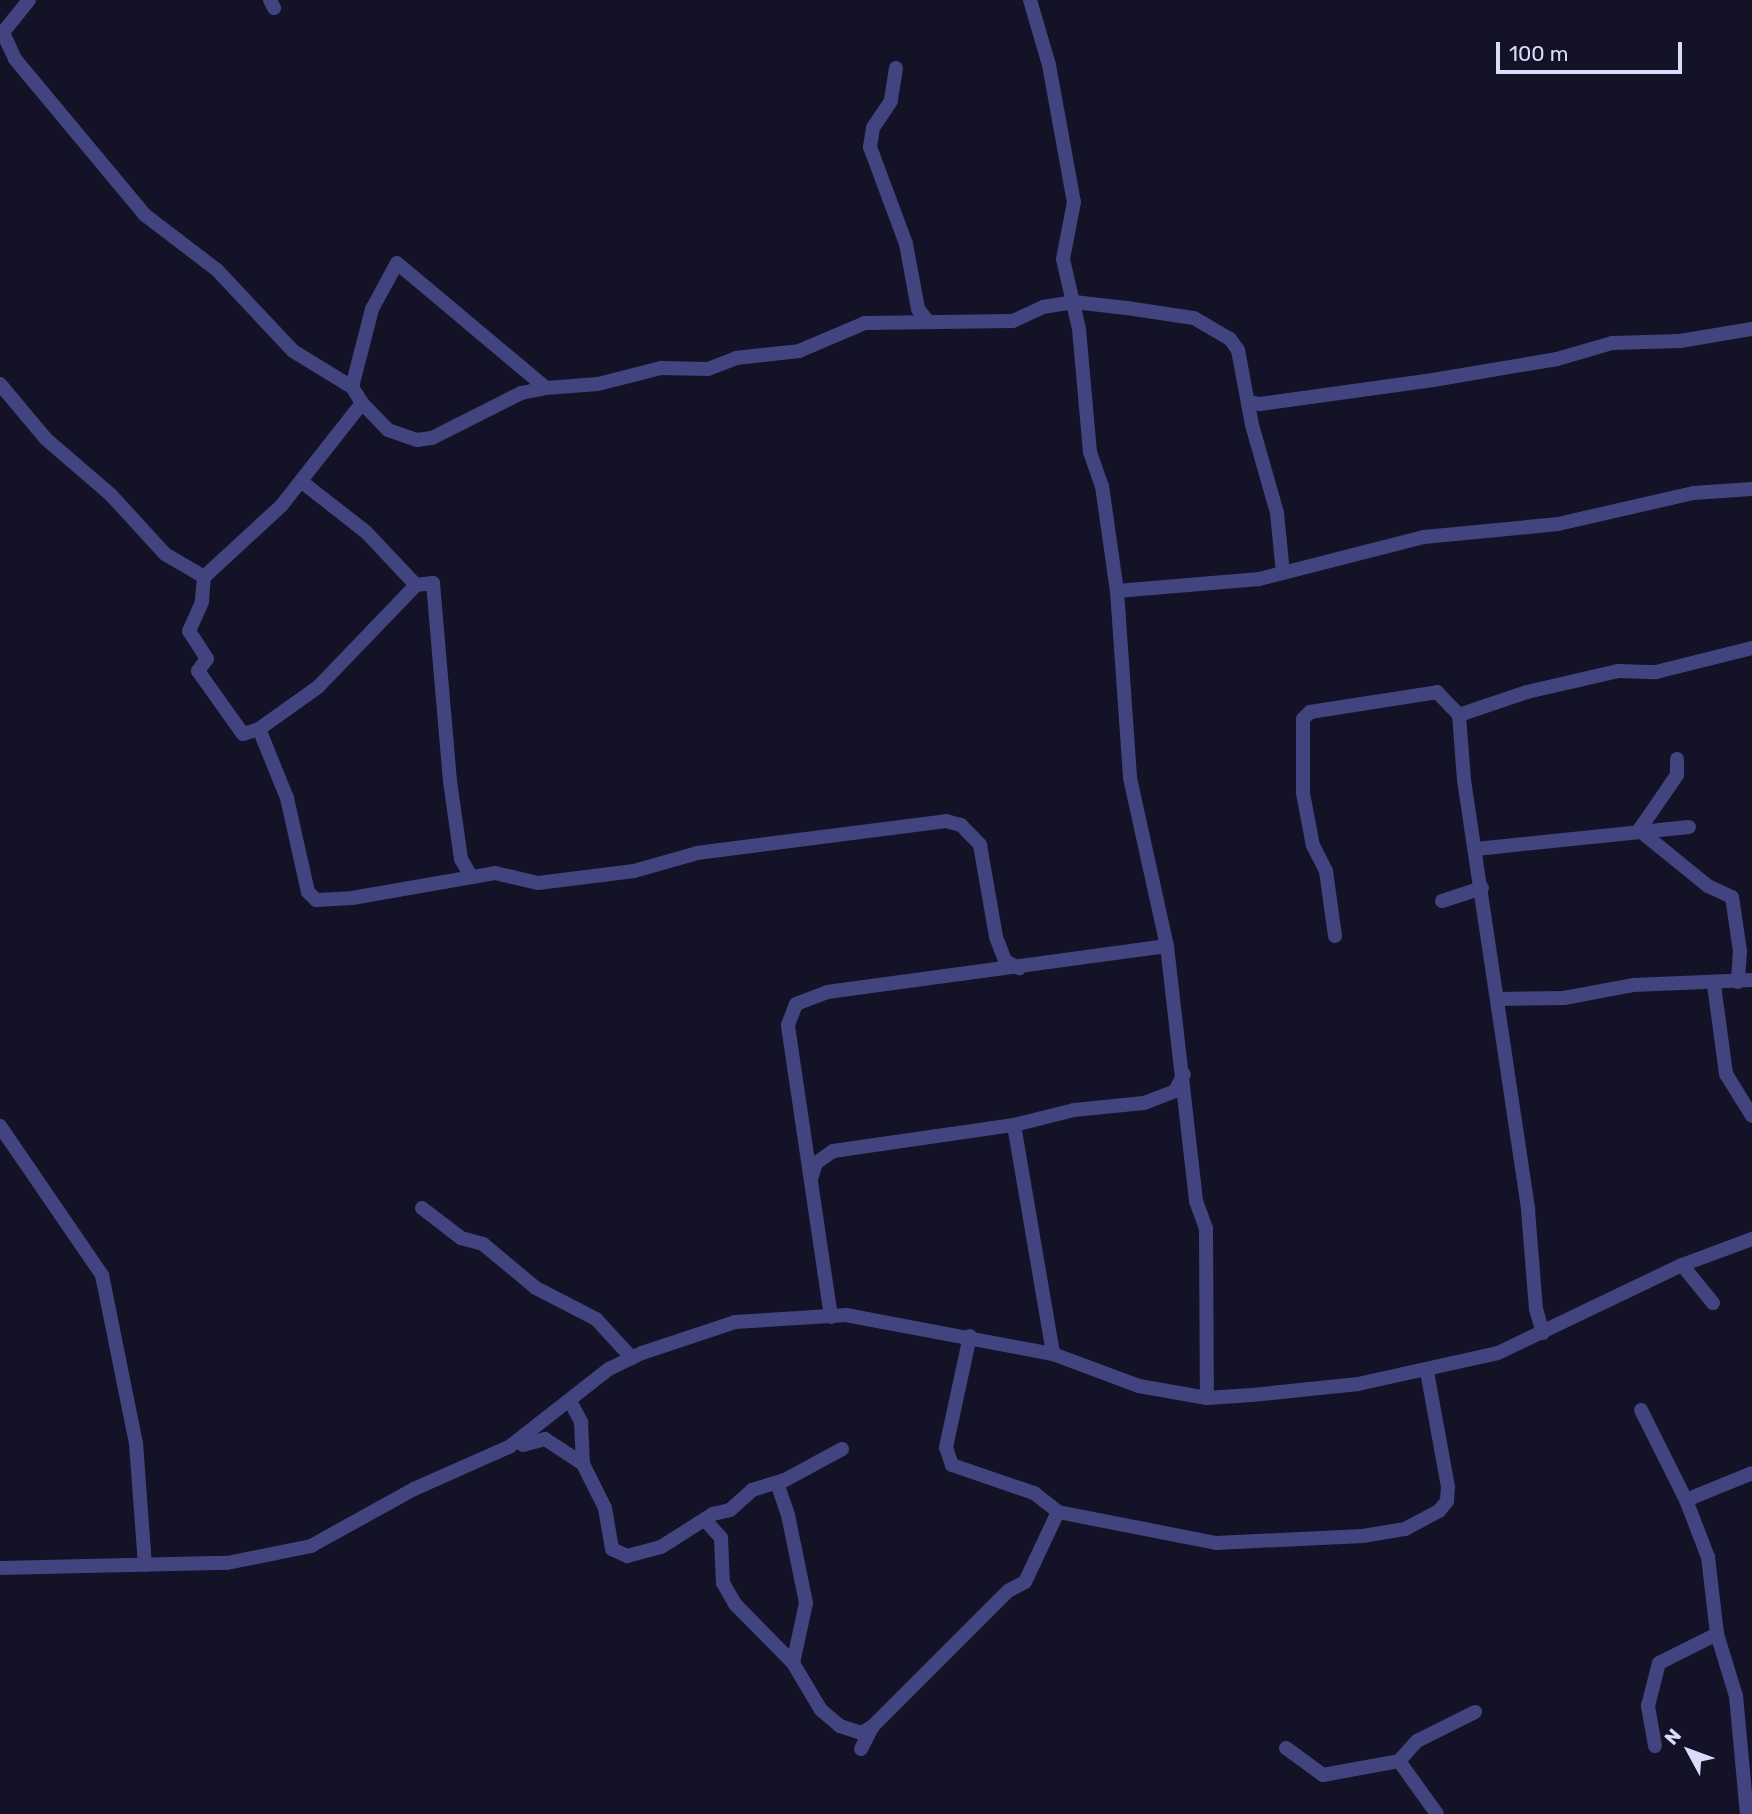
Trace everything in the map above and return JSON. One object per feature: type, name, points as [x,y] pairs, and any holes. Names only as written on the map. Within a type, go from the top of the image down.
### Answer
[{"type":"street","points":[[29,0],[1,35],[15,59],[145,215],[217,270],[293,351],[352,387],[388,430],[417,440],[432,438],[521,393],[598,384],[661,368],[708,369],[736,358],[799,351],[865,323],[927,320],[1013,321],[1042,307],[1074,302],[1194,318],[1212,326],[1238,349],[1248,402],[1277,513],[1283,573]]},
{"type":"street","points":[[1030,0],[1049,65],[1074,202],[1063,259],[1074,302],[1090,452],[1102,486],[1117,591],[1130,778],[1167,946],[1184,1073],[1196,1201],[1206,1228],[1207,1398]]},
{"type":"street","points":[[896,68],[891,101],[873,128],[870,147],[906,244],[918,309],[927,320]]},
{"type":"street","points":[[352,387],[372,309],[397,263],[546,388]]},
{"type":"street","points":[[1248,402],[1269,403],[1433,380],[1557,359],[1612,342],[1680,341],[1752,329]]},
{"type":"street","points":[[0,384],[46,439],[111,495],[159,548],[204,577]]},
{"type":"street","points":[[362,402],[302,482],[204,577],[202,601],[190,631],[207,659],[198,671],[243,734],[259,729],[318,687],[416,585],[433,583],[450,781],[461,859],[471,876]]},
{"type":"street","points":[[302,482],[366,532],[416,585]]},
{"type":"street","points":[[1117,591],[1235,582],[1283,573],[1424,537],[1558,524],[1693,493],[1752,489]]},
{"type":"street","points":[[1460,715],[1527,692],[1618,671],[1656,672],[1752,648]]},
{"type":"street","points":[[1335,936],[1326,871],[1313,846],[1303,793],[1303,719],[1310,712],[1429,691],[1445,698],[1460,715],[1476,849],[1499,999],[1518,1166],[1528,1210],[1536,1309],[1543,1333]]},
{"type":"street","points":[[259,729],[287,798],[313,898],[352,898],[495,873],[538,883],[634,871],[697,853],[947,821],[961,825],[980,845],[996,937],[1005,961],[1019,968]]},
{"type":"street","points":[[1639,830],[1677,775],[1677,759]]},
{"type":"street","points":[[1476,849],[1639,830],[1689,827]]},
{"type":"street","points":[[1499,999],[1564,998],[1633,985],[1714,985],[1745,981],[1732,897],[1708,886],[1639,830]]},
{"type":"street","points":[[1442,901],[1482,888]]},
{"type":"street","points":[[831,1317],[788,1025],[796,1004],[827,992],[1167,946]]},
{"type":"street","points":[[1139,951],[1155,958],[1170,975]]},
{"type":"street","points":[[1714,985],[1726,1074],[1752,1116]]},
{"type":"street","points":[[811,1180],[816,1163],[828,1152],[1014,1125],[1074,1110],[1166,1098],[1175,1091],[1184,1073]]},
{"type":"street","points":[[1014,1125],[1053,1354]]},
{"type":"street","points":[[0,1126],[90,1254],[110,1298],[136,1443],[145,1565]]},
{"type":"street","points":[[804,1140],[828,1152]]},
{"type":"street","points":[[422,1208],[461,1238],[483,1244],[536,1287],[596,1319],[632,1358]]},
{"type":"street","points":[[492,1455],[533,1432],[609,1369],[632,1358],[735,1322],[846,1314],[1053,1354],[1139,1386],[1207,1398],[1358,1384],[1427,1371],[1498,1353],[1682,1265],[1752,1239]]},
{"type":"street","points":[[1682,1265],[1713,1303]]},
{"type":"street","points":[[970,1336],[946,1457],[964,1470],[1034,1493],[1058,1511],[1216,1543],[1283,1543],[1415,1525],[1439,1511],[1447,1501],[1448,1487],[1427,1371]]},
{"type":"street","points":[[1208,1368],[1231,1394]]},
{"type":"street","points":[[570,1401],[581,1422],[583,1464]]},
{"type":"street","points":[[1641,1410],[1686,1500],[1708,1557],[1717,1634],[1736,1696],[1747,1814]]},
{"type":"street","points":[[0,1568],[227,1563],[311,1546],[414,1489],[538,1438],[564,1448],[583,1464],[606,1508],[610,1543],[619,1554],[638,1555],[661,1547],[705,1520],[730,1510],[752,1490],[777,1483],[842,1449]]},
{"type":"street","points":[[1686,1500],[1752,1473]]},
{"type":"street","points":[[777,1483],[789,1515],[806,1603],[793,1663]]},
{"type":"street","points":[[861,1749],[872,1727],[925,1671],[1008,1591],[1025,1582],[1045,1531],[1058,1511]]},
{"type":"street","points":[[705,1520],[721,1538],[721,1572],[727,1591],[750,1622],[793,1663],[833,1721],[852,1732],[872,1727]]},
{"type":"street","points":[[1655,1746],[1648,1706],[1659,1663],[1717,1634]]},
{"type":"street","points":[[1286,1748],[1322,1775],[1399,1761],[1417,1741],[1475,1712]]},
{"type":"street","points":[[1399,1761],[1437,1814]]}]
